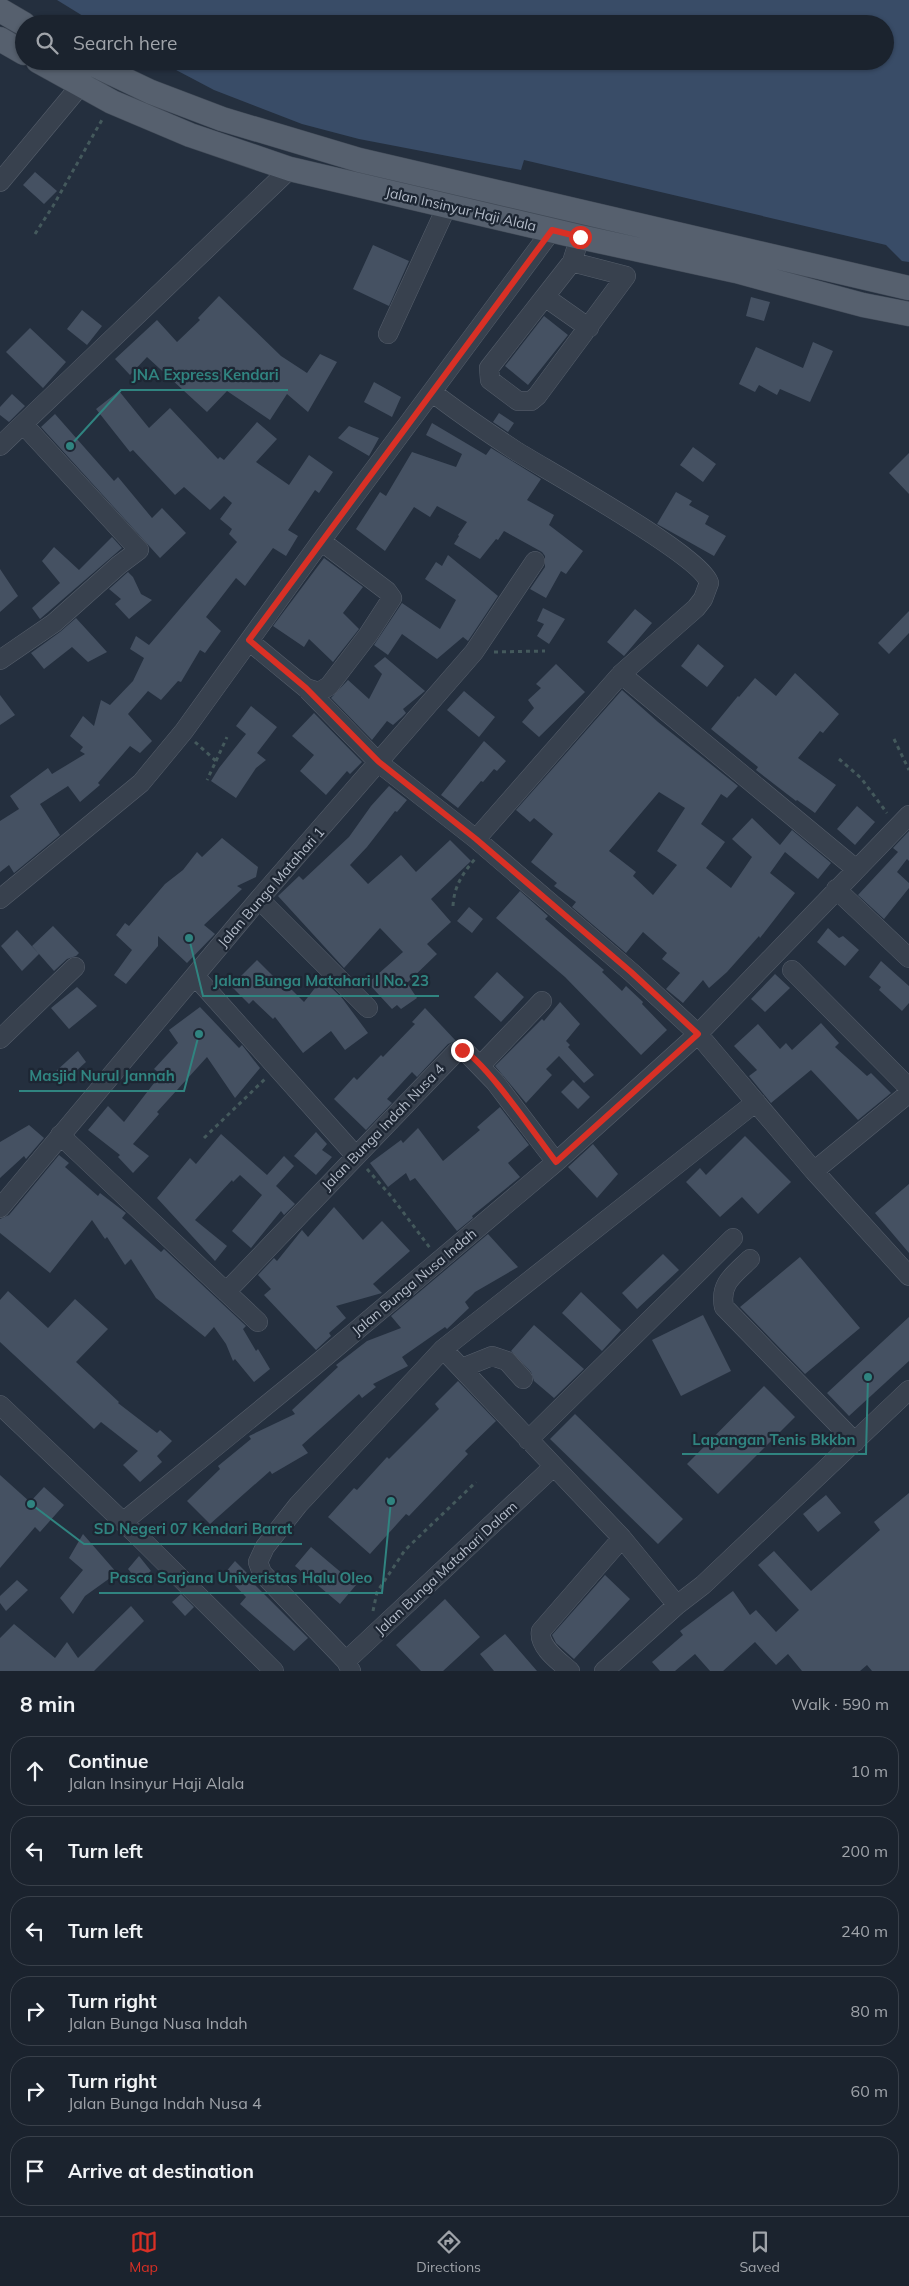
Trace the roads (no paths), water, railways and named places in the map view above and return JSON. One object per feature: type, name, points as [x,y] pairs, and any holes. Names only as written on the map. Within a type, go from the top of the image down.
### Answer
[{"type":"main road","points":[[0,10],[15,19]]},
{"type":"main road","points":[[0,39],[15,48]]},
{"type":"main road","name":"Jalan Insinyur Haji Alala","points":[[53,70],[112,102],[190,135],[290,169],[580,237],[736,271],[862,305],[904,313]]},
{"type":"main road","name":"Jalan Insinyur Haji Alala","points":[[103,70],[151,92],[222,119],[359,160],[872,278],[908,288]]},
{"type":"street","name":"Jalan Insinyur Haji Alala","points":[[80,86],[87,70]]},
{"type":"street","points":[[0,182],[80,86]]},
{"type":"street","points":[[0,446],[290,169]]},
{"type":"street","points":[[388,334],[447,206]]},
{"type":"street","points":[[0,899],[141,783],[184,731],[320,541],[552,230]]},
{"type":"street","points":[[580,237],[572,262],[491,364],[488,371],[490,380],[518,401],[531,401],[537,396],[589,328],[642,251]]},
{"type":"street","points":[[572,262],[626,276]]},
{"type":"street","points":[[546,296],[589,328]]},
{"type":"street","points":[[432,392],[472,422],[637,525],[686,558],[707,576],[709,583],[707,591],[696,608],[621,674],[480,843]]},
{"type":"street","points":[[0,660],[54,623],[118,565],[139,550],[23,424]]},
{"type":"street","points":[[306,688],[319,692],[329,686],[368,635],[392,598],[387,591],[320,541]]},
{"type":"street","name":"Jalan Bunga Matahari 1","points":[[0,1208],[259,899],[474,652],[535,561]]},
{"type":"street","points":[[249,640],[306,688],[379,762],[480,843],[631,972],[698,1034],[814,1171],[909,1276]]},
{"type":"street","points":[[621,674],[856,869]]},
{"type":"street","name":"Jalan Bunga Nusa Indah","points":[[122,1522],[556,1162],[698,1034],[903,820]]},
{"type":"street","points":[[836,889],[909,958]]},
{"type":"street","points":[[259,899],[368,1008]]},
{"type":"street","points":[[0,1039],[75,967]]},
{"type":"street","points":[[792,970],[909,1088]]},
{"type":"street","points":[[195,976],[355,1155]]},
{"type":"street","points":[[480,1066],[542,1001]]},
{"type":"street","name":"Jalan Bunga Indah Nusa 4","points":[[226,1292],[355,1155],[456,1052],[465,1050],[495,1082],[556,1162]]},
{"type":"street","points":[[814,1171],[909,1093]]},
{"type":"street","points":[[349,1666],[262,1573],[258,1562],[259,1556],[298,1505],[443,1349],[756,1102]]},
{"type":"street","points":[[60,1135],[258,1322]]},
{"type":"street","points":[[528,1440],[732,1238]]},
{"type":"street","points":[[750,1259],[728,1280],[722,1296],[724,1306],[855,1442]]},
{"type":"street","points":[[443,1349],[622,1538],[677,1605]]},
{"type":"street","points":[[462,1368],[492,1356],[507,1361],[523,1379]]},
{"type":"street","points":[[604,1671],[677,1605],[703,1585],[909,1390]]},
{"type":"street","points":[[0,1405],[274,1671]]},
{"type":"street","name":"Jalan Bunga Matahari Dalam","points":[[349,1666],[553,1467]]},
{"type":"street","points":[[570,1671],[543,1644],[540,1635],[541,1631],[622,1538]]},
{"type":"water","points":[[57,0],[909,0],[909,262],[902,261],[886,245],[524,160],[521,170],[359,139],[302,124],[214,90],[176,70],[894,70],[894,15],[81,15]]},
{"type":"place","name":"JNA Express Kendari","points":[[70,446]]},
{"type":"place","name":"Jalan Bunga Matahari I No. 23","points":[[189,938]]},
{"type":"place","name":"Masjid Nurul Jannah","points":[[199,1034]]},
{"type":"place","name":"Lapangan Tenis Bkkbn","points":[[868,1377]]},
{"type":"place","name":"Pasca Sarjana Univeristas Halu Oleo","points":[[391,1501]]},
{"type":"place","name":"SD Negeri 07 Kendari Barat","points":[[31,1504]]}]
